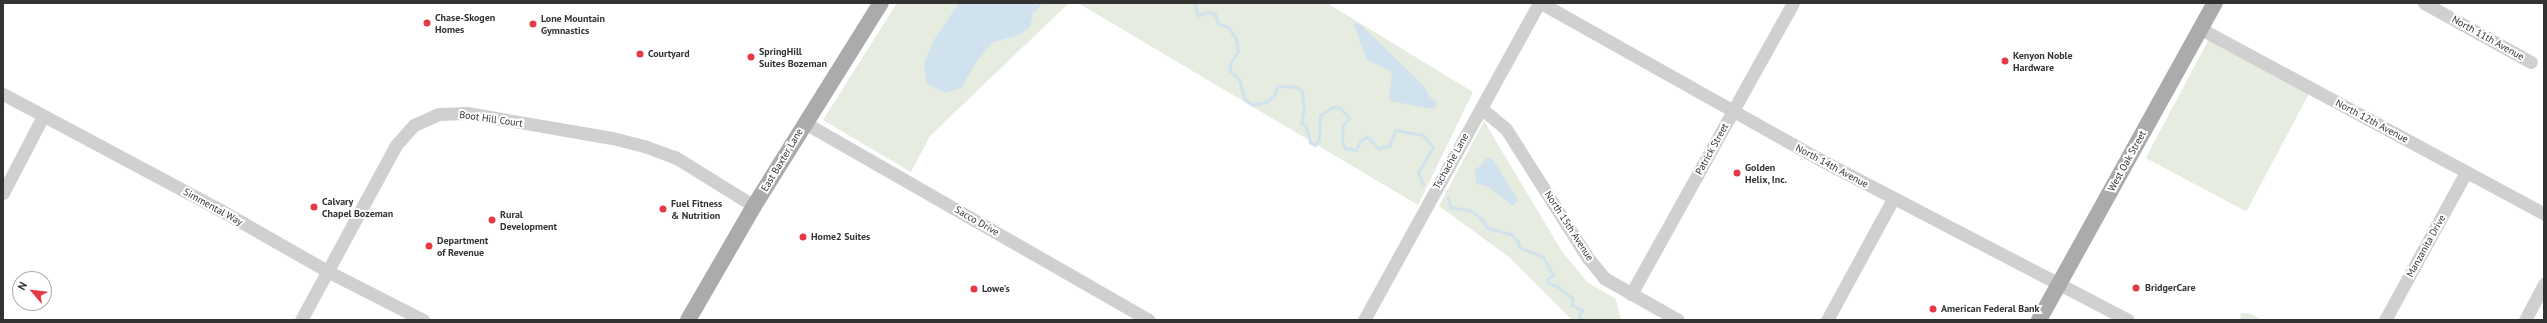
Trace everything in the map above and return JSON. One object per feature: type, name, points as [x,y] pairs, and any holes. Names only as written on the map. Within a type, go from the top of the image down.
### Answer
[{"type":"main road","name":"East Baxter Lane","points":[[688,320],[754,206],[881,3]]},
{"type":"main road","name":"West Oak Street","points":[[2039,320],[2215,3]]},
{"type":"street","name":"Tschache Lane","points":[[1364,320],[1540,3]]},
{"type":"street","name":"North 14th Avenue","points":[[1540,3],[1893,199],[2059,283],[2128,320]]},
{"type":"street","name":"Patrick Street","points":[[1631,294],[1793,3]]},
{"type":"street","name":"North 11th Avenue","points":[[2424,3],[2531,62]]},
{"type":"street","name":"North 12th Avenue","points":[[2201,29],[2544,214]]},
{"type":"street","name":"Simmental Way","points":[[3,94],[215,207],[327,271],[423,320]]},
{"type":"street","name":"North 15th Avenue","points":[[1481,108],[1506,130],[1588,258],[1604,278],[1678,320]]},
{"type":"street","name":"Boot Hill Court","points":[[301,320],[396,145],[414,125],[439,114],[467,113],[612,138],[644,146],[675,157],[754,206]]},
{"type":"street","points":[[3,193],[43,116]]},
{"type":"street","name":"Sacco Drive","points":[[805,123],[1149,320]]},
{"type":"street","name":"Manzanita Drive","points":[[2385,320],[2466,172]]},
{"type":"street","points":[[1826,320],[1893,199]]},
{"type":"street","points":[[2525,320],[2544,284]]},
{"type":"shaded area","points":[[897,3],[1069,3],[930,136],[911,172],[823,120]]},
{"type":"shaded area","points":[[1078,3],[1327,3],[1473,92],[1418,205]]},
{"type":"shaded area","points":[[2210,37],[2311,91],[2246,211],[2146,158]]},
{"type":"shaded area","points":[[1484,121],[1561,250],[1587,282],[1616,299],[1621,320],[1572,320],[1509,257],[1439,206]]},
{"type":"shaded area","points":[[2241,313],[2251,314],[2262,320],[2240,320]]},
{"type":"water","points":[[959,3],[1035,4],[1030,27],[1017,36],[993,42],[977,61],[961,88],[946,93],[927,84],[924,64],[934,40]]},
{"type":"water","points":[[1353,22],[1362,26],[1423,85],[1430,97],[1437,102],[1436,107],[1431,109],[1391,101],[1389,98],[1392,76],[1389,70],[1367,60]]},
{"type":"water","points":[[1487,158],[1492,158],[1518,200],[1513,206],[1488,187],[1476,183],[1475,171]]},
{"type":"waterway","points":[[1031,3],[1034,9],[1040,3]]},
{"type":"waterway","points":[[1194,3],[1198,15],[1208,12],[1215,14],[1218,24],[1228,27],[1236,38],[1238,51],[1230,64],[1230,71],[1239,79],[1244,98],[1252,105],[1266,102],[1274,96],[1278,86],[1296,87],[1302,91],[1304,109],[1301,123],[1306,127],[1310,142],[1315,145],[1319,140],[1320,115],[1333,107],[1340,108],[1349,118],[1343,125],[1342,141],[1345,148],[1356,150],[1361,140],[1367,137],[1378,148],[1389,146],[1395,130],[1423,135],[1433,148],[1418,172],[1423,184]]},
{"type":"waterway","points":[[1448,197],[1450,207],[1472,211],[1483,221],[1487,228],[1511,234],[1518,241],[1519,247],[1543,257],[1553,275],[1547,279],[1547,282],[1558,287],[1572,298],[1572,305],[1582,310],[1579,316],[1582,320]]},
{"type":"waterway","points":[[1600,320],[1609,320]]},
{"type":"place","name":"Chase-Skogen Homes","points":[[427,23]]},
{"type":"place","name":"Lone Mountain Gymnastics","points":[[533,24]]},
{"type":"place","name":"Courtyard","points":[[640,54]]},
{"type":"place","name":"SpringHill Suites Bozeman","points":[[751,57]]},
{"type":"place","name":"Kenyon Noble Hardware","points":[[2005,61]]},
{"type":"place","name":"Golden Helix, Inc.","points":[[1737,173]]},
{"type":"place","name":"Calvary Chapel Bozeman","points":[[314,207]]},
{"type":"place","name":"Fuel Fitness & Nutrition","points":[[663,209]]},
{"type":"place","name":"Rural Development","points":[[492,220]]},
{"type":"place","name":"Home2 Suites","points":[[803,237]]},
{"type":"place","name":"Department of Revenue","points":[[429,246]]},
{"type":"place","name":"BridgerCare","points":[[2136,288]]},
{"type":"place","name":"Lowe's","points":[[974,289]]},
{"type":"place","name":"American Federal Bank","points":[[1933,309]]}]
